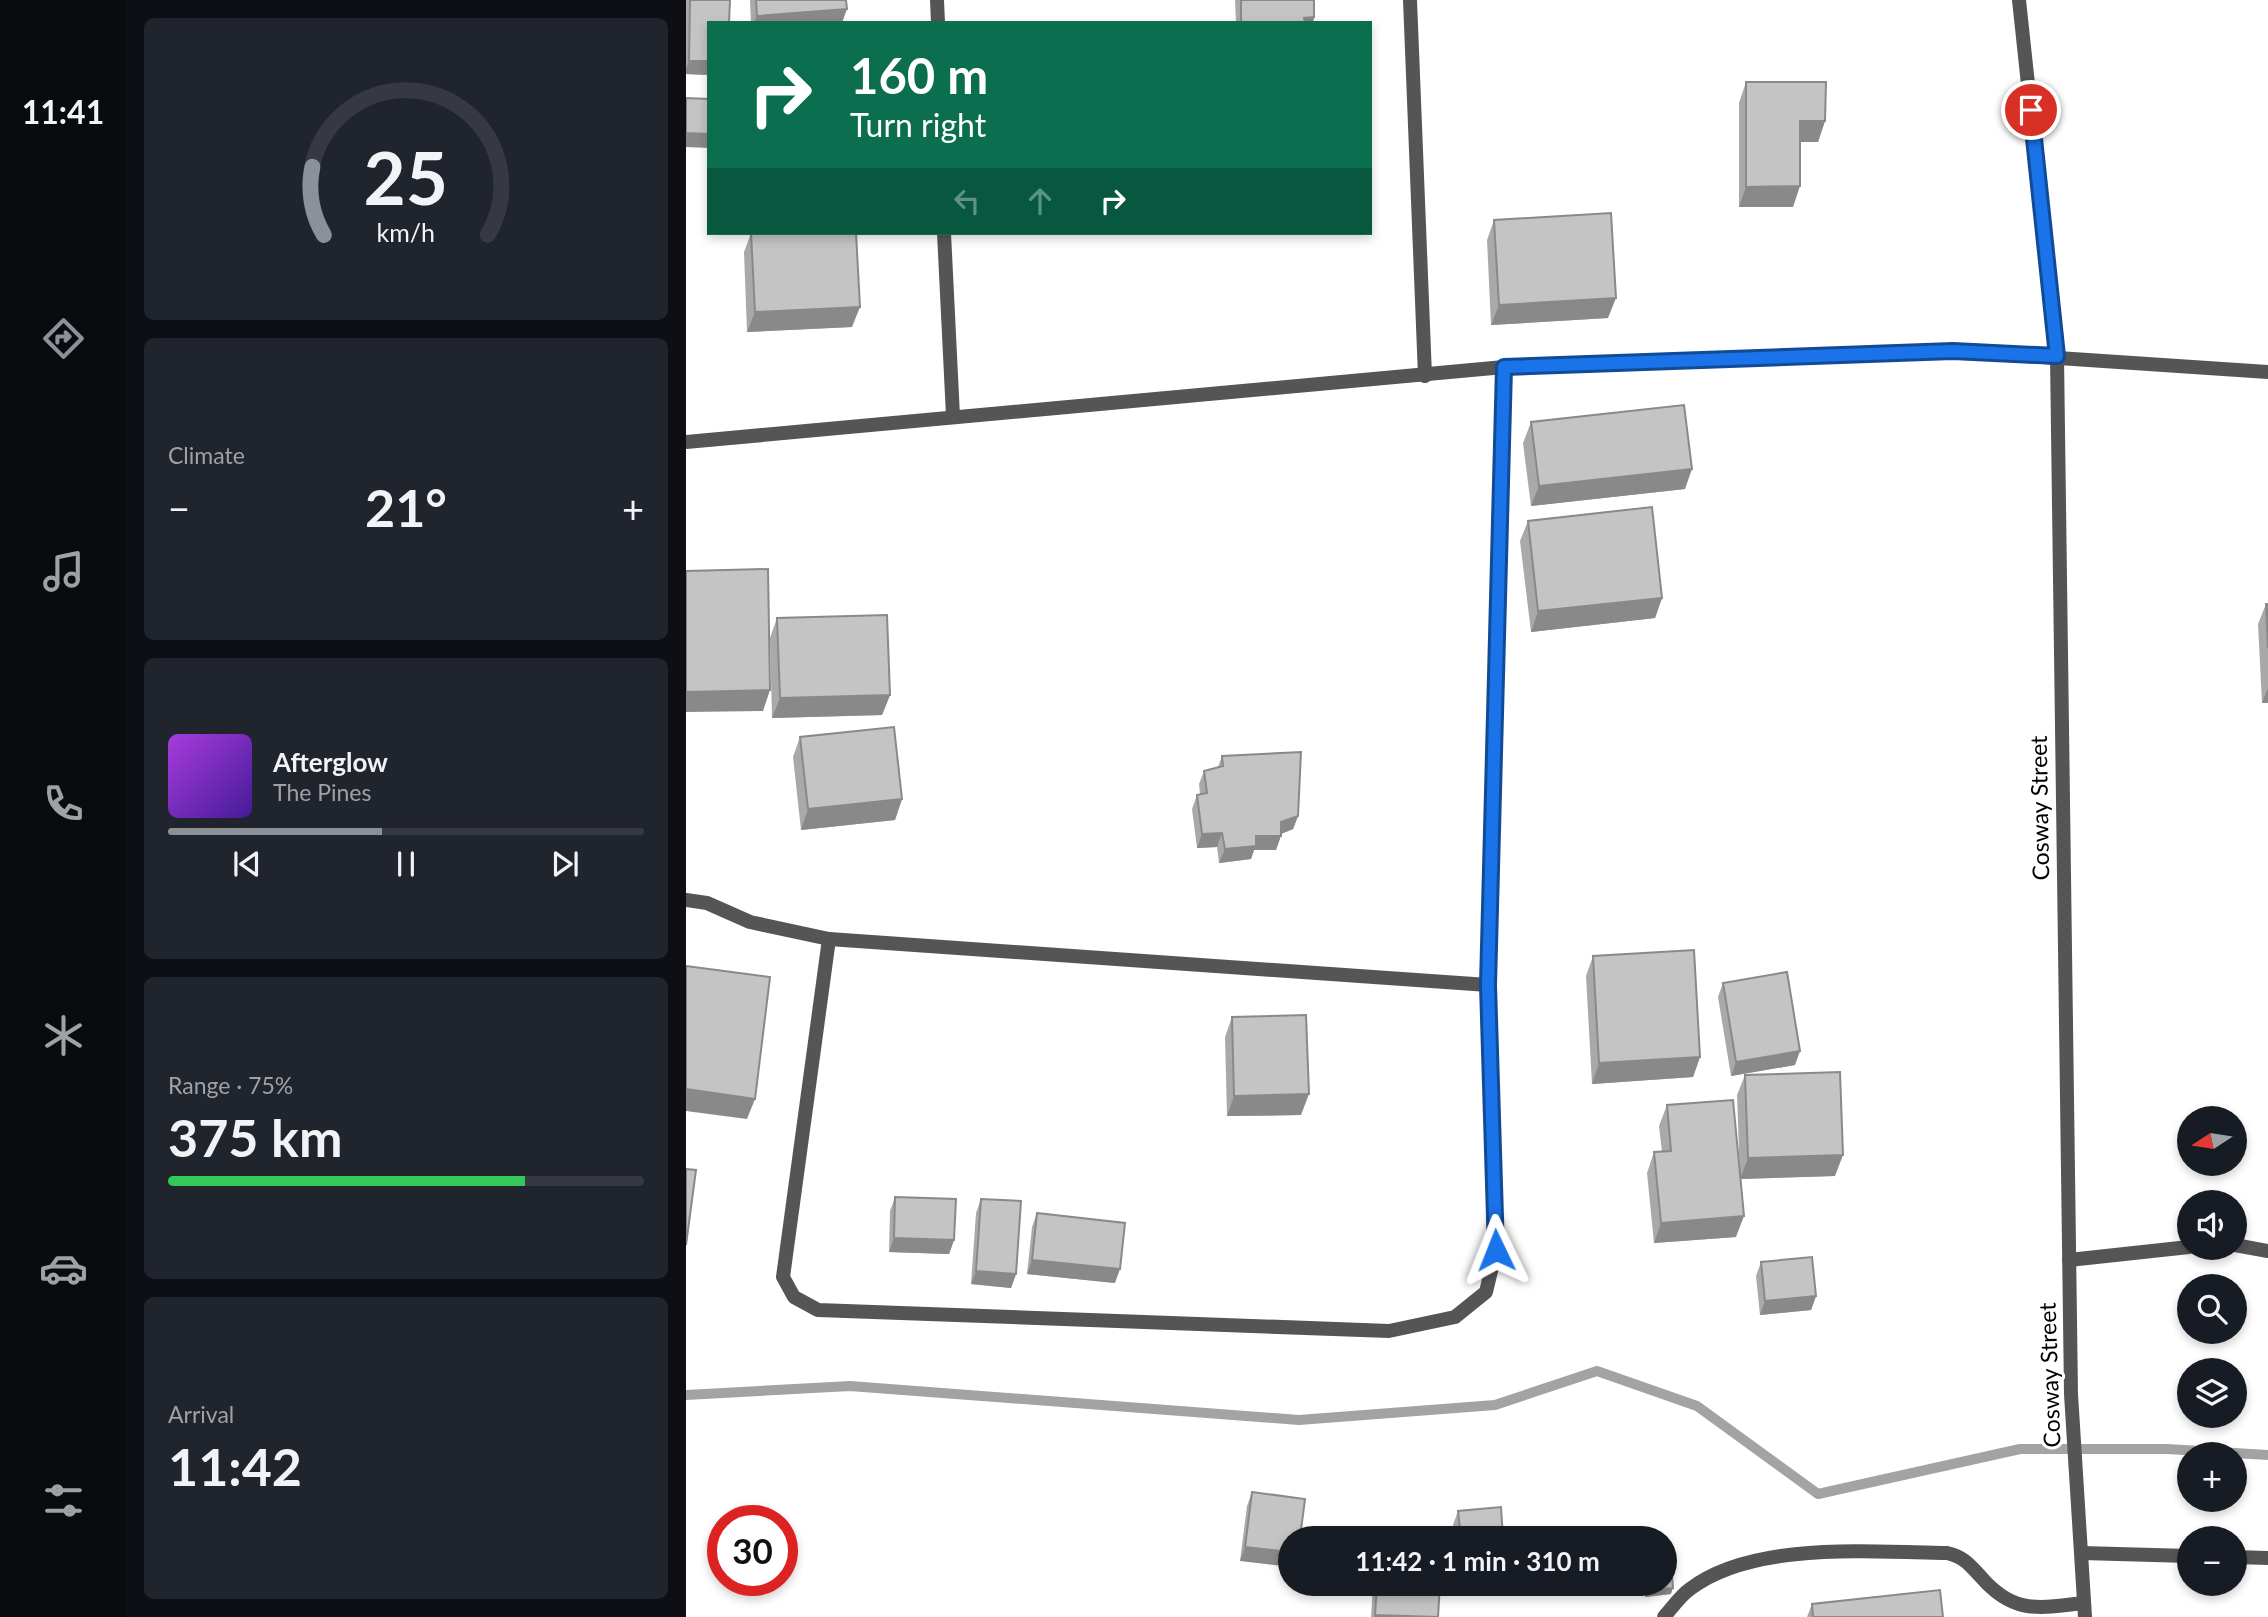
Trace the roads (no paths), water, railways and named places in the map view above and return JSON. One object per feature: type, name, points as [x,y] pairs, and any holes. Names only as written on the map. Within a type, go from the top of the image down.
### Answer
[{"type":"street","points":[[937,0],[937,21]]},
{"type":"street","points":[[1410,0],[1424,376]]},
{"type":"street","name":"Cosway Street","points":[[2020,0],[2057,356],[2071,1394],[2085,1610]]},
{"type":"street","points":[[944,235],[954,416]]},
{"type":"street","points":[[686,442],[1504,367],[1953,351],[2268,372]]},
{"type":"street","points":[[829,939],[783,1277],[794,1297],[818,1310],[1389,1331],[1455,1317],[1486,1292],[1496,1250],[1488,985],[1504,367]]},
{"type":"street","points":[[686,900],[707,902],[750,922],[829,939],[1488,985]]},
{"type":"street","points":[[2247,1247],[2268,1251]]},
{"type":"street","points":[[2069,1260],[2177,1248]]},
{"type":"street","points":[[1664,1617],[1689,1589],[1735,1565],[1822,1551],[1947,1553],[1964,1557],[1983,1580],[2012,1604],[2033,1608],[2085,1610]]},
{"type":"street","points":[[2082,1553],[2177,1556]]},
{"type":"street","points":[[2247,1557],[2268,1558]]},
{"type":"waterway","points":[[686,1395],[850,1386],[1299,1420],[1495,1405],[1597,1371],[1697,1406],[1818,1494],[2020,1449],[2167,1449],[2268,1455]]}]
